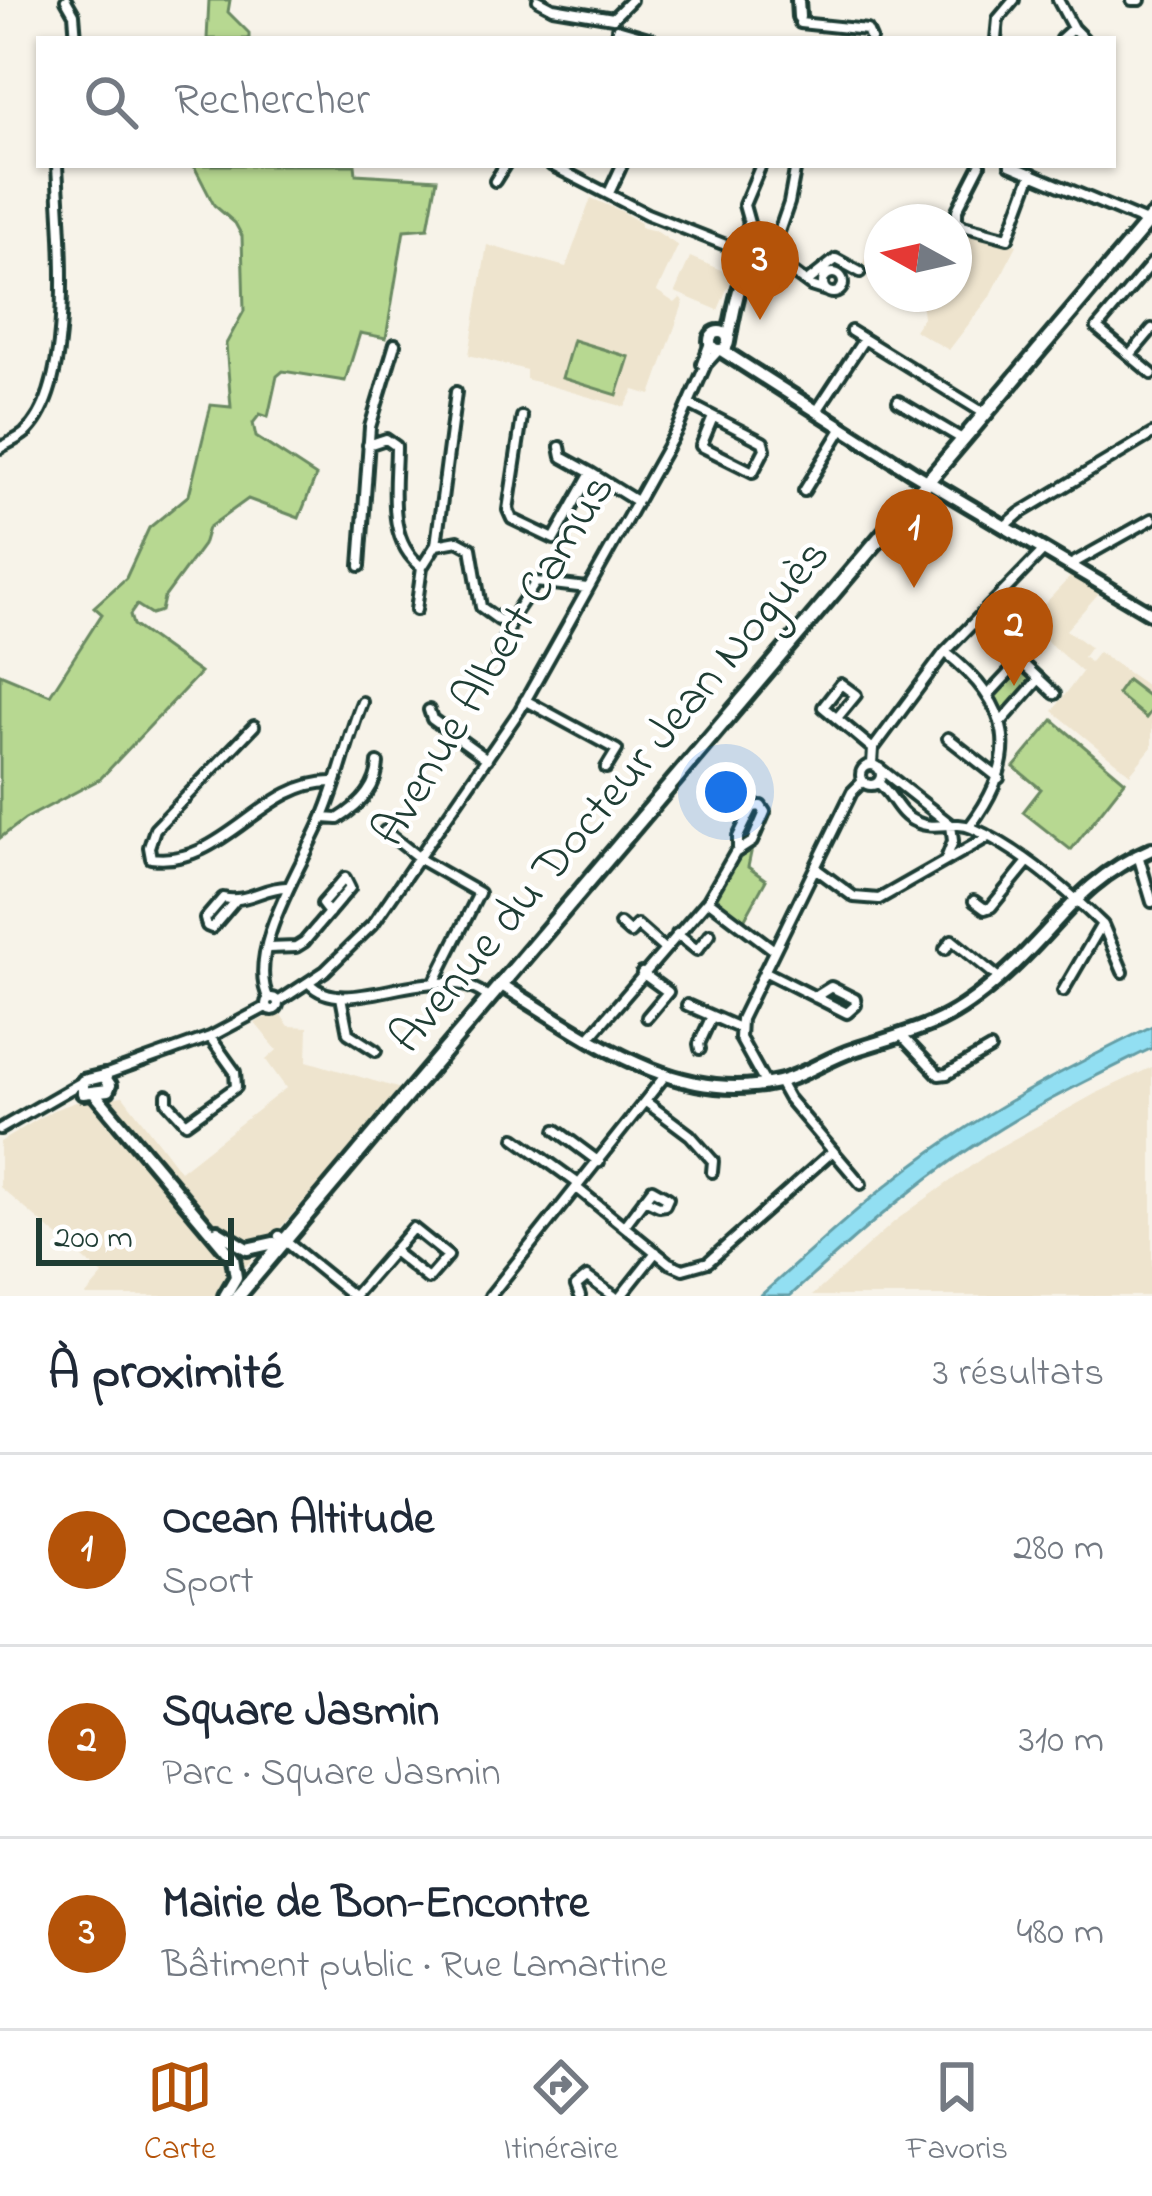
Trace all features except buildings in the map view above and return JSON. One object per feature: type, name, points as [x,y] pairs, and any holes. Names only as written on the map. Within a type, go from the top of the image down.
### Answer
[{"type":"main road","name":"Avenue du Docteur Jean Noguès","points":[[226,1296],[373,1136],[1150,220]]},
{"type":"main road","name":"Avenue du Docteur Jean Noguès","points":[[238,1296],[277,1244]]},
{"type":"street","points":[[66,0],[74,14],[76,36]]},
{"type":"street","points":[[538,0],[553,8],[613,18]]},
{"type":"street","points":[[798,0],[800,36]]},
{"type":"street","points":[[996,36],[998,19],[1014,0]]},
{"type":"street","points":[[1058,0],[1081,36]]},
{"type":"street","points":[[613,18],[629,3]]},
{"type":"street","points":[[613,18],[616,34]]},
{"type":"street","points":[[800,20],[867,30],[870,36]]},
{"type":"street","points":[[1064,36],[1073,28]]},
{"type":"street","points":[[0,448],[32,423],[57,355],[61,291],[57,168]]},
{"type":"street","points":[[495,181],[503,168]]},
{"type":"street","points":[[557,168],[647,214],[809,279],[826,291],[838,292],[842,284],[837,274],[809,279]]},
{"type":"street","points":[[572,176],[575,168]]},
{"type":"street","points":[[609,193],[621,168]]},
{"type":"street","points":[[759,258],[745,205],[760,168]]},
{"type":"street","points":[[795,168],[776,240],[745,279],[721,344],[742,364],[842,428],[1152,614]]},
{"type":"street","points":[[978,168],[957,210],[958,221],[1008,238],[1032,173]]},
{"type":"street","points":[[1018,168],[1150,220]]},
{"type":"street","points":[[809,279],[836,260],[860,272]]},
{"type":"street","points":[[1152,265],[1097,328],[1152,374]]},
{"type":"street","points":[[826,277],[826,291]]},
{"type":"street","points":[[1130,355],[1152,329]]},
{"type":"street","points":[[851,331],[984,412]]},
{"type":"street","points":[[817,411],[864,339]]},
{"type":"street","points":[[360,566],[368,445],[395,344]]},
{"type":"street","name":"Avenue Albert Camus","points":[[108,1082],[131,1064],[210,1037],[309,983],[373,924],[526,700],[721,344]]},
{"type":"street","points":[[416,610],[422,566],[436,545],[456,392]]},
{"type":"street","points":[[898,401],[962,439]]},
{"type":"street","points":[[688,404],[763,442],[765,449],[753,472],[701,446],[713,417]]},
{"type":"street","points":[[522,417],[508,510],[512,519],[554,539],[591,473]]},
{"type":"street","points":[[804,491],[842,428]]},
{"type":"street","points":[[1005,526],[1152,434]]},
{"type":"street","points":[[368,445],[386,439],[396,446],[393,503],[404,544],[422,566]]},
{"type":"street","points":[[560,447],[562,457],[636,501]]},
{"type":"street","points":[[1070,565],[1152,519]]},
{"type":"street","points":[[436,545],[458,541],[471,548],[481,607],[492,618],[508,620]]},
{"type":"street","points":[[873,749],[945,652],[1044,550]]},
{"type":"street","points":[[497,652],[508,620],[536,582],[587,589]]},
{"type":"street","points":[[945,652],[989,694],[1002,721],[999,778],[970,826]]},
{"type":"street","points":[[989,694],[1020,661],[1055,694]]},
{"type":"street","points":[[1002,721],[1040,679]]},
{"type":"street","points":[[837,718],[856,695],[841,683],[823,706],[873,749],[881,774],[878,783]]},
{"type":"street","points":[[526,700],[617,750],[607,768]]},
{"type":"street","points":[[271,1002],[261,978],[268,948],[287,887],[323,818],[362,702]]},
{"type":"street","points":[[429,710],[432,719],[487,759]]},
{"type":"street","points":[[254,726],[155,829],[148,847],[151,858],[182,857],[206,848],[281,796],[314,782],[334,782]]},
{"type":"street","points":[[948,738],[999,778]]},
{"type":"street","points":[[323,818],[338,819],[364,797],[376,778],[378,763]]},
{"type":"street","points":[[765,1084],[739,1028],[852,792],[863,781],[863,768],[876,766],[951,825],[953,841],[945,860]]},
{"type":"street","points":[[863,781],[878,783]]},
{"type":"street","points":[[878,783],[911,819],[934,826],[970,826],[1074,899],[1102,924],[1123,971]]},
{"type":"street","points":[[589,1038],[708,900],[738,850],[756,835],[765,812],[761,806],[753,807],[738,837],[738,850]]},
{"type":"street","points":[[386,831],[480,895],[434,982]]},
{"type":"street","points":[[815,868],[849,895],[886,898],[988,837]]},
{"type":"street","points":[[500,984],[664,1077],[718,1085],[779,1082],[851,1051],[940,1023],[1000,979],[1099,876],[1152,849]]},
{"type":"street","points":[[1138,855],[1152,899]]},
{"type":"street","points":[[974,902],[985,909],[991,907],[1027,863]]},
{"type":"street","points":[[236,902],[287,887]]},
{"type":"street","points":[[708,900],[774,950]]},
{"type":"street","points":[[268,948],[301,945],[329,913]]},
{"type":"street","points":[[1063,991],[1102,924]]},
{"type":"street","points":[[620,925],[630,933],[637,925],[663,948]]},
{"type":"street","points":[[677,934],[697,950],[710,934]]},
{"type":"street","points":[[945,949],[952,940],[1000,979]]},
{"type":"street","points":[[764,971],[815,997],[847,1012],[856,1005],[831,987],[815,997]]},
{"type":"street","points":[[643,973],[668,992],[647,1017]]},
{"type":"street","points":[[309,983],[320,994],[341,997],[434,982],[471,987],[489,998]]},
{"type":"street","points":[[341,997],[348,1033],[376,1051]]},
{"type":"street","points":[[687,1005],[739,1028]]},
{"type":"street","points":[[700,1049],[711,1018]]},
{"type":"street","points":[[167,1095],[180,1119],[189,1123],[236,1087],[236,1072],[210,1037]]},
{"type":"street","points":[[903,1037],[939,1075],[990,1048]]},
{"type":"street","points":[[490,1296],[664,1077]]},
{"type":"street","points":[[0,1129],[54,1099],[108,1082],[115,1112],[128,1135]]},
{"type":"street","points":[[779,1082],[861,1184]]},
{"type":"street","points":[[87,1089],[199,1219],[254,1266],[238,1296]]},
{"type":"street","points":[[646,1102],[690,1135],[713,1161],[712,1172]]},
{"type":"street","points":[[556,1130],[599,1162]]},
{"type":"street","points":[[515,1138],[683,1269],[709,1262],[832,1151]]},
{"type":"street","points":[[623,1226],[644,1199]]},
{"type":"street","points":[[234,1252],[277,1244],[353,1296],[413,1228],[448,1256],[428,1279],[393,1251]]},
{"type":"street","points":[[226,1296],[236,1277],[234,1252]]},
{"type":"street","points":[[580,1296],[576,1286],[586,1277],[617,1296],[656,1252]]},
{"type":"shaded area","points":[[591,198],[678,246],[657,291],[675,303],[680,298],[684,301],[651,395],[634,390],[625,407],[526,379],[526,370],[469,355],[487,245],[566,267]]},
{"type":"shaded area","points":[[972,232],[1017,245],[991,295],[949,350],[914,330],[922,312],[972,312]]},
{"type":"shaded area","points":[[690,257],[733,275],[718,310],[675,292]]},
{"type":"shaded area","points":[[1071,576],[1099,593],[1066,630],[1090,647],[1083,657],[1090,662],[1098,652],[1152,689],[1152,747],[1130,774],[1053,711],[1082,672],[1034,630],[1043,619],[1037,612]]},
{"type":"shaded area","points":[[278,1011],[289,1026],[308,1027],[307,1061],[404,1090],[219,1296],[85,1296],[103,1275],[0,1187],[0,1142],[53,1110],[123,1096],[180,1171],[286,1088],[266,1060],[277,1050],[255,1023]]},
{"type":"shaded area","points":[[1152,1067],[1152,1296],[812,1296],[895,1221],[992,1151]]},
{"type":"green space","points":[[209,0],[230,0],[228,12],[249,36],[207,36]]},
{"type":"green space","points":[[195,168],[355,168],[356,174],[437,179],[428,228],[404,230],[386,338],[360,333],[345,381],[283,371],[277,376],[268,417],[260,414],[253,423],[256,437],[316,476],[299,518],[248,499],[208,528],[203,545],[164,598],[161,611],[151,614],[137,605],[130,615],[133,625],[200,673],[100,779],[25,819],[0,838],[0,674],[50,695],[102,614],[94,607],[126,578],[149,528],[189,495],[211,405],[231,407],[226,344],[244,311],[242,236],[214,205]]},
{"type":"green space","points":[[573,340],[629,357],[617,395],[562,378]]},
{"type":"green space","points":[[1020,666],[1033,677],[1003,712],[994,695]]},
{"type":"green space","points":[[1127,680],[1152,699],[1146,718],[1117,694]]},
{"type":"green space","points":[[1053,720],[1125,781],[1071,850],[1023,812],[1041,789],[1014,767]]},
{"type":"green space","points":[[752,848],[748,867],[766,880],[743,922],[714,897],[737,855]]},
{"type":"water","points":[[1152,1026],[1152,1048],[1040,1106],[950,1162],[790,1296],[760,1296],[877,1194],[951,1138],[1024,1093]]},
{"type":"place","name":"Mairie de Bon-Encontre","points":[[760,320]]},
{"type":"place","name":"Ocean Altitude","points":[[914,588]]},
{"type":"place","name":"Square Jasmin","points":[[1014,686]]}]
